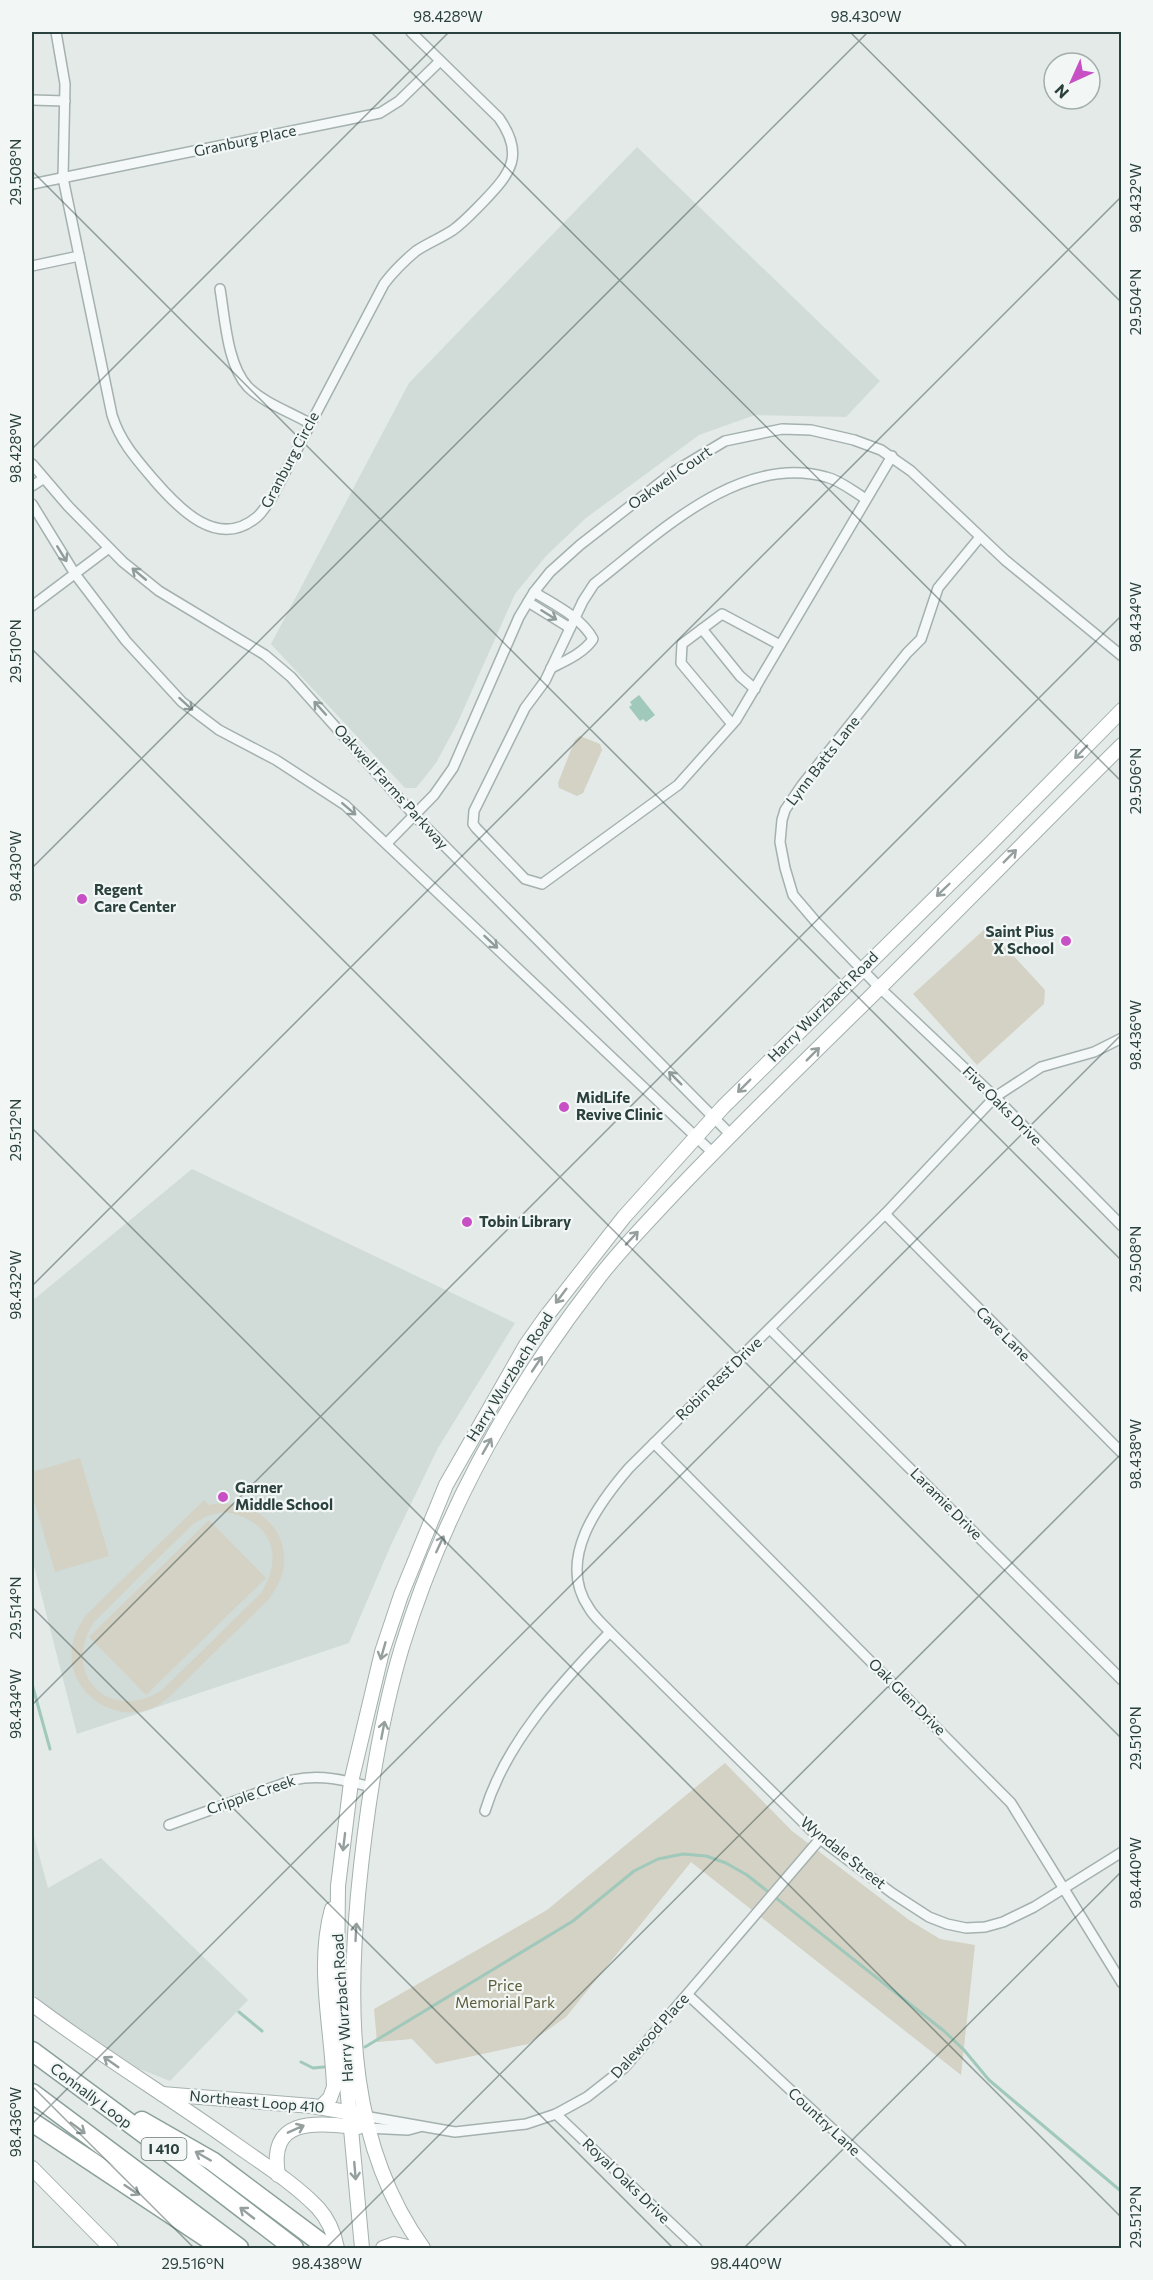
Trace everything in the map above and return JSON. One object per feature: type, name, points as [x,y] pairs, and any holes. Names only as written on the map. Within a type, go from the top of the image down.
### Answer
[{"type":"highway","name":"Connally Loop","points":[[32,2051],[294,2248]]},
{"type":"highway","points":[[65,2076],[212,2161],[328,2248]]},
{"type":"highway","name":"I 410","points":[[32,2093],[239,2248]]},
{"type":"highway","points":[[32,2122],[222,2248]]},
{"type":"main road","name":"Harry Wurzbach Road","points":[[358,2121],[338,1977],[338,1886],[351,1782],[382,1652],[401,1595],[446,1485],[532,1336],[602,1242],[695,1135],[990,844],[1122,710]]},
{"type":"main road","name":"Harry Wurzbach Road","points":[[362,2248],[353,1990],[357,1908],[365,1825],[390,1692],[417,1600],[435,1554],[483,1453],[535,1367],[594,1283],[618,1254],[712,1153],[1122,745]]},
{"type":"main road","points":[[321,2107],[330,2098],[333,2087],[325,1955],[328,1925],[338,1886]]},
{"type":"main road","points":[[32,2004],[278,2175],[319,2209],[334,2230],[337,2248]]},
{"type":"main road","name":"Northeast Loop 410","points":[[160,2094],[321,2107],[358,2121]]},
{"type":"main road","points":[[278,2175],[276,2151],[285,2134],[293,2128],[306,2124],[358,2121],[393,2199],[407,2226],[423,2248]]},
{"type":"main road","points":[[32,2168],[111,2248]]},
{"type":"main road","points":[[383,2248],[394,2244],[413,2248]]},
{"type":"street","name":"Granburg Circle","points":[[56,32],[65,84],[63,178],[117,431],[126,447],[161,489],[195,520],[209,527],[230,529],[246,525],[259,516],[271,499],[384,284],[398,267],[416,252],[463,222],[505,179],[511,165],[512,145],[508,130],[499,118],[411,32]]},
{"type":"street","name":"Granburg Place","points":[[32,184],[380,113],[399,101],[440,61]]},
{"type":"street","points":[[32,100],[65,101]]},
{"type":"street","points":[[32,266],[79,256]]},
{"type":"street","points":[[220,288],[233,361],[239,376],[249,388],[309,423]]},
{"type":"street","name":"Oakwell Court","points":[[387,843],[434,795],[453,768],[519,617],[534,592],[550,572],[580,544],[675,471],[725,441],[782,429],[811,430],[854,440],[881,450],[911,471],[980,537],[1122,656]]},
{"type":"street","points":[[866,499],[828,477],[799,473],[769,474],[705,499],[594,584],[545,681],[525,708],[474,811],[473,824],[525,879],[542,884],[678,785],[732,724],[892,456]]},
{"type":"street","name":"Oakwell Farms Parkway","points":[[32,464],[43,479],[109,548],[159,591],[265,655],[291,677],[414,815],[731,1135]]},
{"type":"street","points":[[32,486],[43,479]]},
{"type":"street","points":[[32,504],[75,574],[126,641],[182,702],[219,730],[316,785],[345,805],[712,1153]]},
{"type":"street","name":"Lynn Batts Lane","points":[[880,988],[793,895],[780,842],[782,820],[785,810],[802,784],[921,639],[938,588],[980,537]]},
{"type":"street","points":[[32,606],[109,548]]},
{"type":"street","points":[[534,592],[575,618],[588,630],[593,639],[590,644],[568,660],[551,668]]},
{"type":"street","points":[[528,602],[570,628]]},
{"type":"street","points":[[732,724],[681,663],[682,644],[722,614],[780,645]]},
{"type":"street","points":[[702,629],[740,676],[755,688]]},
{"type":"street","name":"Five Oaks Drive","points":[[880,988],[995,1097],[1122,1226]]},
{"type":"street","name":"Robin Rest Drive","points":[[610,1632],[588,1608],[577,1573],[580,1548],[588,1525],[614,1485],[885,1214],[995,1097],[1041,1067],[1094,1052],[1122,1038]]},
{"type":"street","name":"Cave Lane","points":[[885,1214],[1122,1453]]},
{"type":"street","points":[[602,1242],[618,1254]]},
{"type":"street","points":[[579,1273],[594,1283]]},
{"type":"street","name":"Laramie Drive","points":[[770,1329],[1122,1680]]},
{"type":"street","points":[[491,1405],[506,1413]]},
{"type":"street","name":"Oak Glen Drive","points":[[654,1443],[1011,1803],[1122,1983]]},
{"type":"street","points":[[401,1595],[417,1600]]},
{"type":"street","points":[[485,1811],[490,1794],[517,1745],[579,1664],[610,1632]]},
{"type":"street","name":"Wyndale Street","points":[[610,1632],[820,1839],[929,1917],[966,1928],[985,1927],[1003,1922],[1034,1907],[1122,1852]]},
{"type":"street","name":"Cripple Creek","points":[[169,1825],[309,1776],[327,1777],[371,1787]]},
{"type":"street","name":"Dalewood Place","points":[[358,2121],[408,2130],[421,2127],[455,2132],[479,2130],[526,2124],[556,2114],[588,2097],[624,2068],[820,1839]]},
{"type":"street","name":"Country Lane","points":[[688,1995],[961,2248]]},
{"type":"street","name":"Royal Oaks Drive","points":[[556,2114],[697,2248]]},
{"type":"shaded area","points":[[637,147],[880,381],[846,417],[755,415],[699,435],[586,518],[546,556],[515,594],[457,724],[436,763],[416,788],[405,788],[271,644],[409,383]]},
{"type":"shaded area","points":[[639,695],[655,715],[646,722],[643,719],[640,721],[629,707],[632,705],[630,702]]},
{"type":"shaded area","name":"Garner Middle School","points":[[192,1169],[515,1323],[438,1448],[391,1545],[349,1643],[77,1734],[32,1558],[32,1301]]},
{"type":"shaded area","points":[[32,1829],[48,1888],[101,1858],[248,2000],[170,2081],[137,2068],[56,2013],[32,1993]]},
{"type":"green space","points":[[580,736],[600,744],[602,750],[583,793],[577,796],[559,788],[558,783],[575,740]]},
{"type":"green space","points":[[987,927],[1045,990],[1044,1004],[977,1065],[913,994]]},
{"type":"green space","points":[[80,1458],[109,1556],[55,1572],[32,1494],[32,1472]]},
{"type":"green space","points":[[204,1500],[209,1505],[223,1503],[250,1509],[272,1525],[279,1537],[284,1565],[282,1575],[269,1599],[168,1698],[153,1708],[138,1712],[123,1712],[96,1701],[85,1691],[72,1664],[72,1649],[75,1635],[86,1615]],"holes":[[[223,1512],[252,1522],[269,1540],[272,1565],[261,1593],[162,1690],[142,1699],[124,1701],[108,1697],[95,1688],[87,1675],[83,1659],[85,1641],[94,1622],[193,1524],[207,1516]]]},
{"type":"green space","points":[[209,1520],[266,1578],[146,1695],[89,1637]]},
{"type":"green space","name":"Price Memorial Park","points":[[725,1763],[792,1831],[909,1920],[940,1939],[975,1945],[961,2075],[691,1862],[566,2017],[528,2044],[436,2064],[412,2039],[377,2042],[374,2009],[547,1910]]},
{"type":"waterway","points":[[32,1684],[50,1749]]},
{"type":"waterway","points":[[365,2047],[573,1921],[634,1871],[658,1859],[683,1854],[706,1856],[726,1863],[747,1875],[944,2031],[964,2050],[989,2080],[1122,2192]]},
{"type":"waterway","points":[[239,2012],[262,2031]]},
{"type":"waterway","points":[[301,2062],[313,2068],[324,2067]]},
{"type":"place","name":"Regent Care Center","points":[[82,899]]},
{"type":"place","name":"Saint Pius X School","points":[[1066,941]]},
{"type":"place","name":"MidLife Revive Clinic","points":[[564,1107]]},
{"type":"place","name":"Tobin Library","points":[[467,1222]]},
{"type":"place","name":"Garner Middle School","points":[[223,1497]]}]
